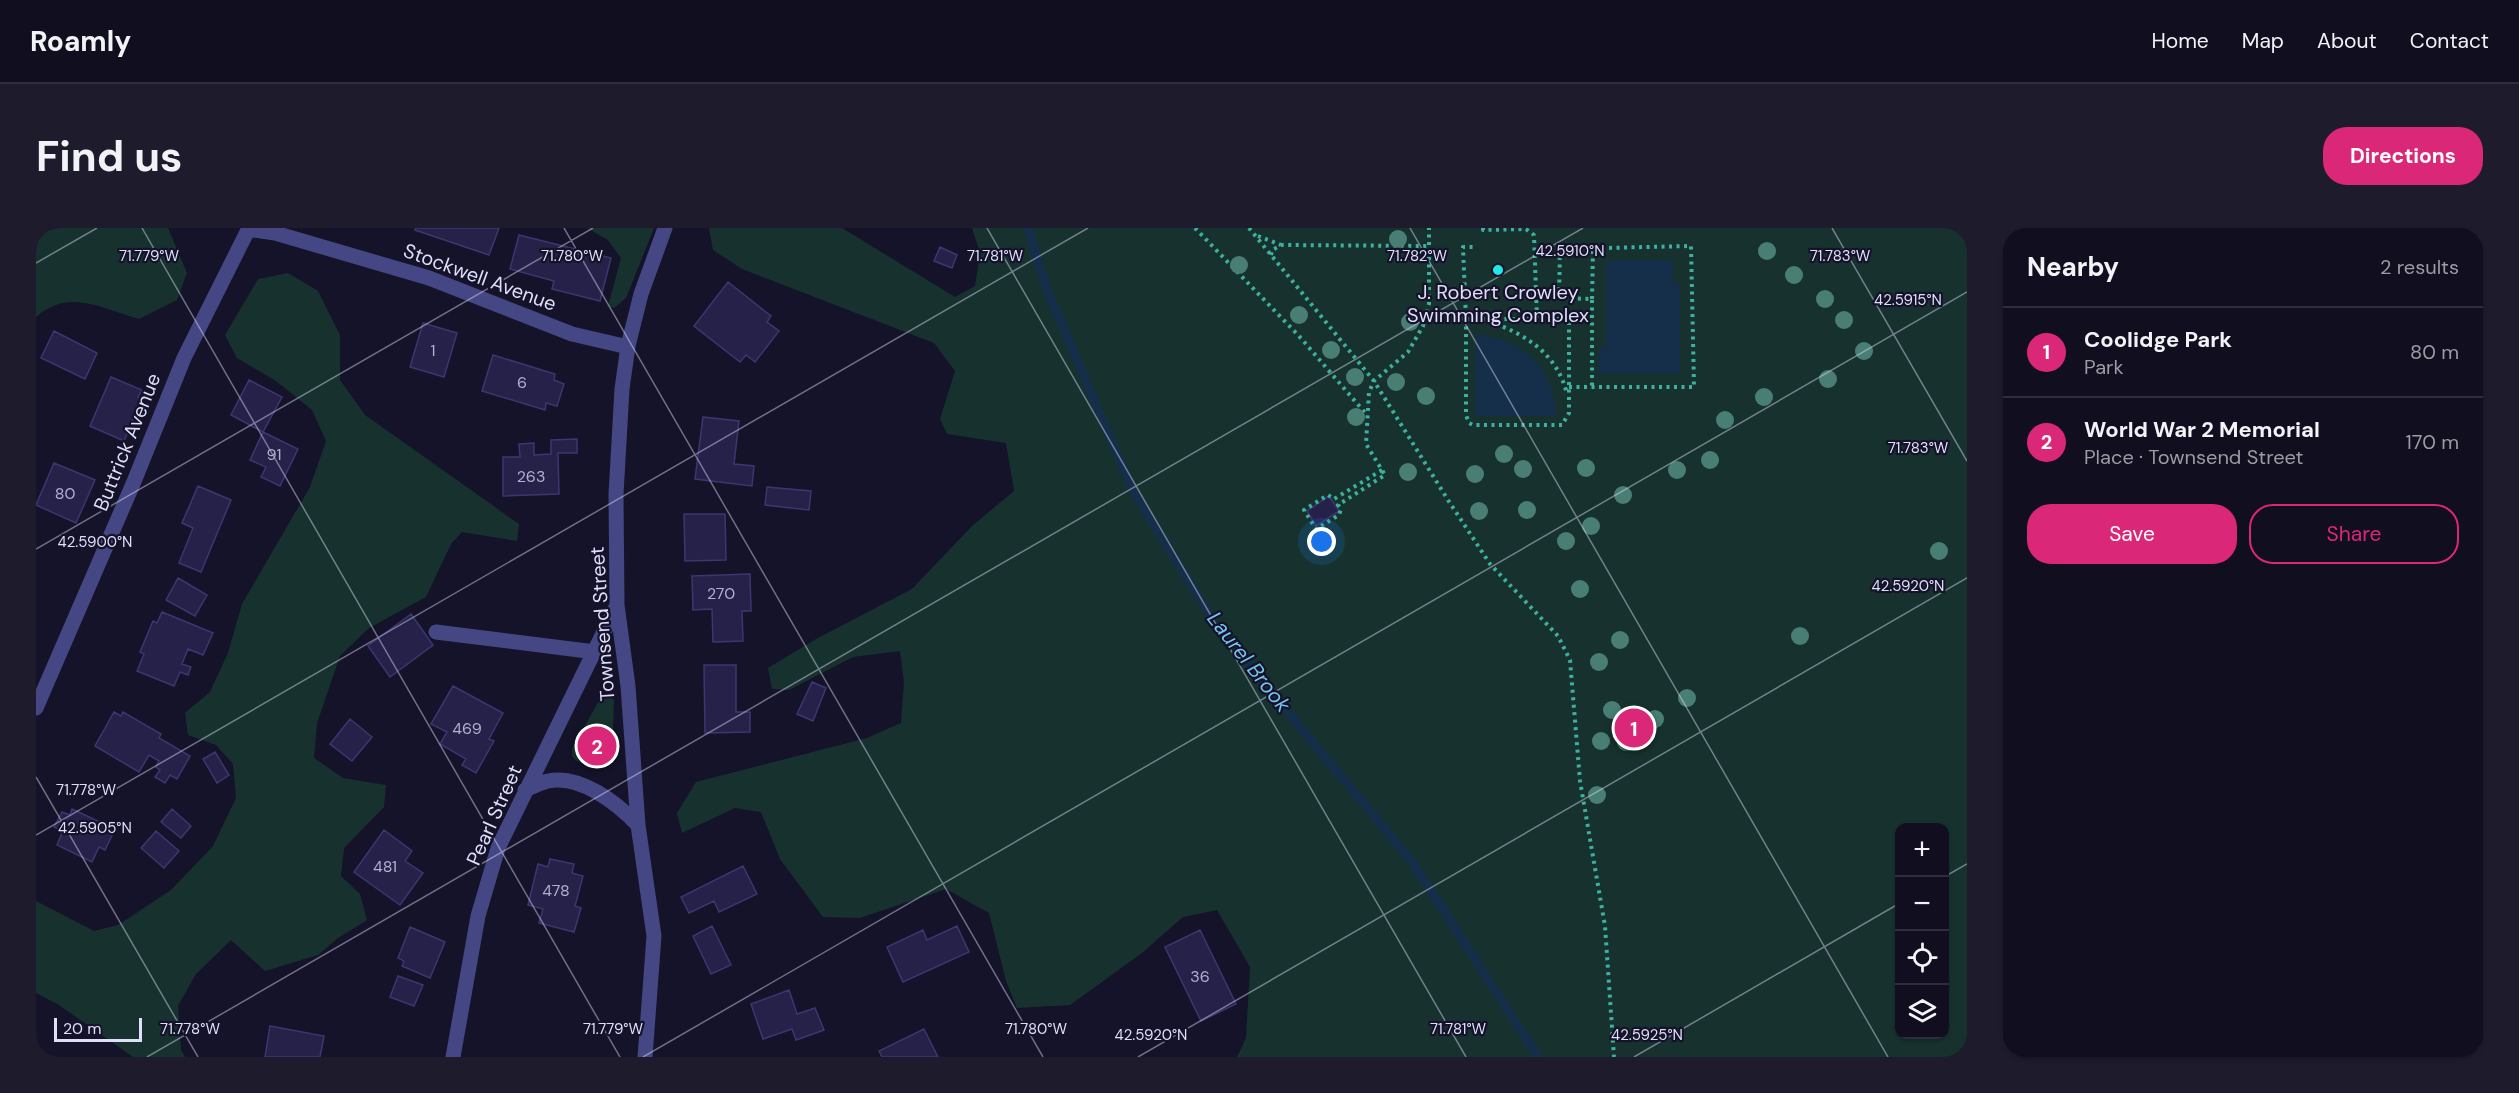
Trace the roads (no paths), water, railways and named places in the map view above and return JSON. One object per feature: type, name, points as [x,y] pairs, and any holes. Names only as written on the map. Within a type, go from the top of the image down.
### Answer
[{"type":"street","name":"Townsend Street","points":[[645,1057],[654,936],[638,825],[628,686],[617,605],[616,494],[622,388],[628,347],[641,294],[665,228]]},
{"type":"street","name":"Stockwell Avenue","points":[[249,229],[275,233],[429,278],[572,334],[628,347]]},
{"type":"street","name":"Buttrick Avenue","points":[[36,708],[112,536],[184,358],[249,229]]},
{"type":"street","name":"Pearl Street","points":[[453,1057],[478,916],[498,848],[525,790],[566,714],[617,605]]},
{"type":"street","points":[[436,632],[595,651]]},
{"type":"street","points":[[525,790],[549,781],[576,783],[604,795],[624,809],[638,825]]},
{"type":"water","points":[[1606,260],[1673,260],[1673,283],[1680,283],[1680,373],[1598,373],[1599,348],[1606,348]]},
{"type":"water","points":[[1475,334],[1508,342],[1533,359],[1549,383],[1556,416],[1475,416]]},
{"type":"waterway","name":"Laurel Brook","points":[[1028,228],[1046,287],[1132,489],[1218,628],[1413,863],[1538,1057]]},
{"type":"place","name":"J. Robert Crowley Swimming Complex","points":[[1498,270]]},
{"type":"place","name":"Coolidge Park","points":[[1634,728]]},
{"type":"place","name":"World War 2 Memorial","points":[[597,746]]}]
